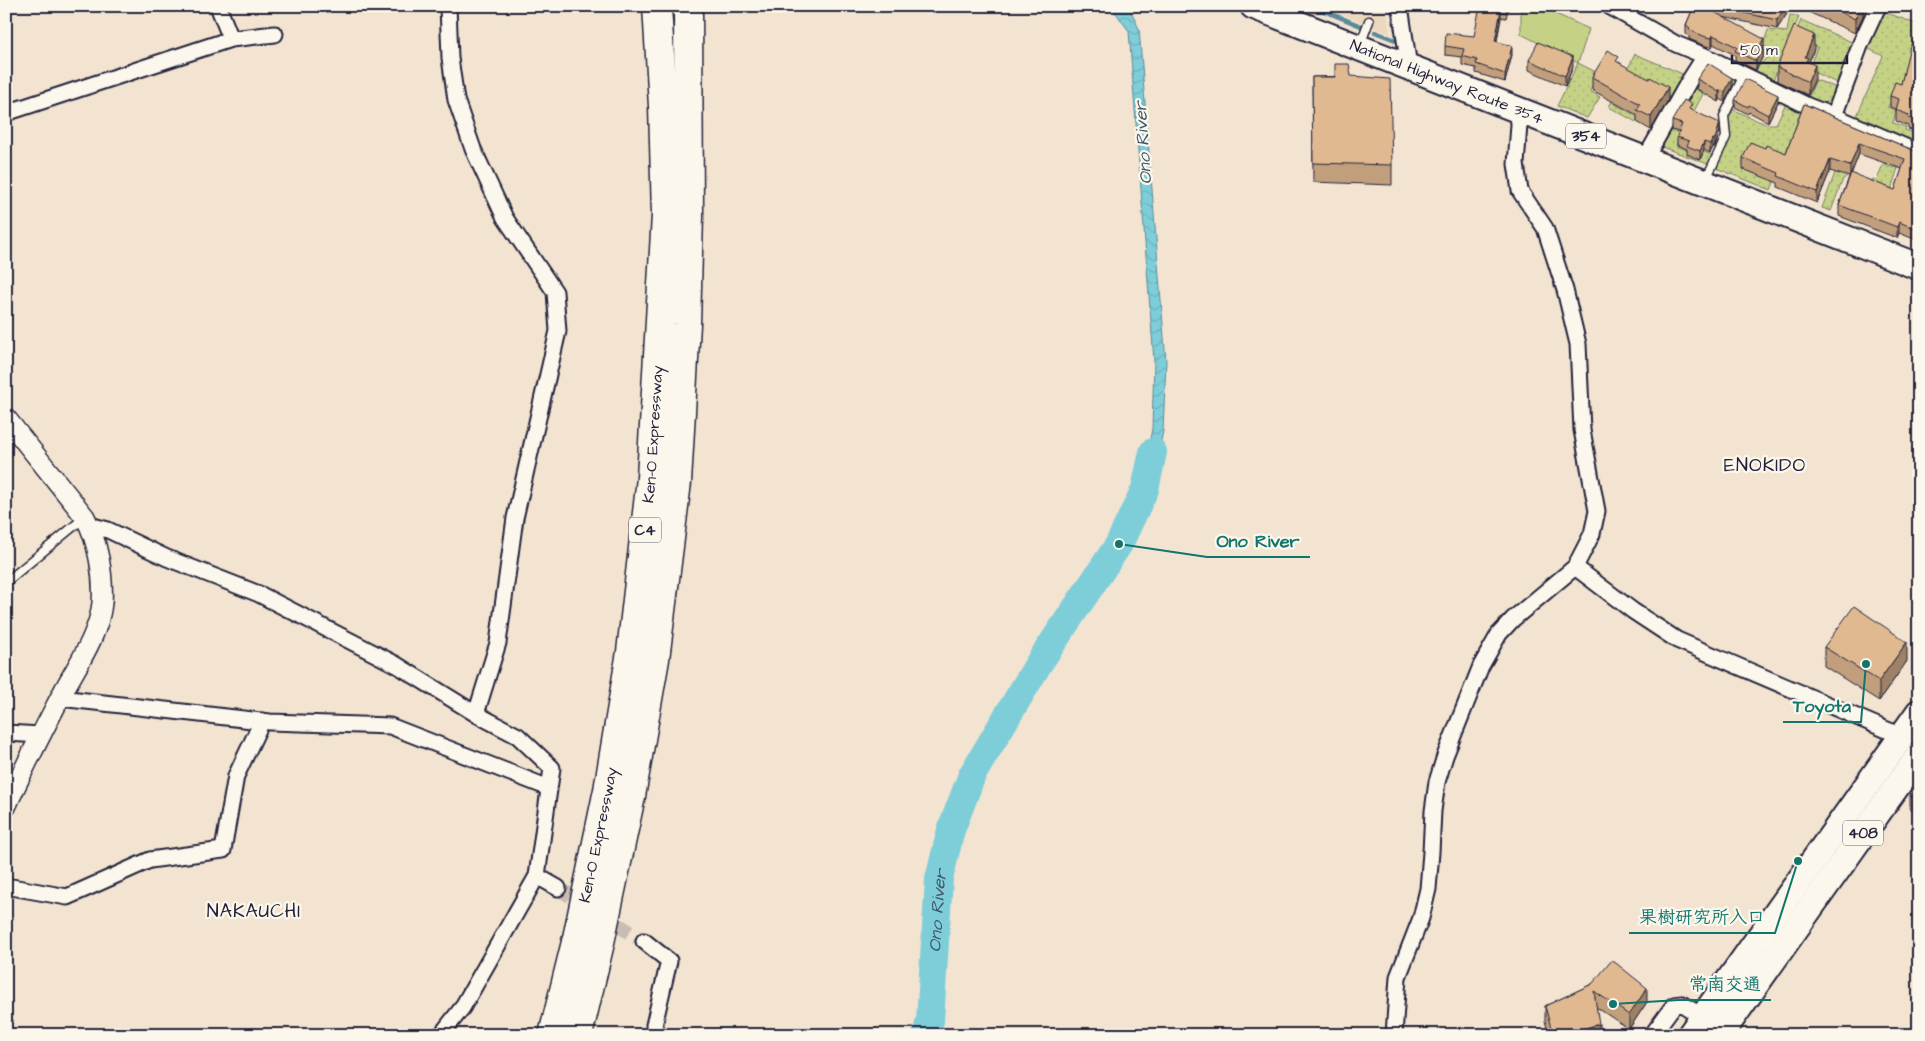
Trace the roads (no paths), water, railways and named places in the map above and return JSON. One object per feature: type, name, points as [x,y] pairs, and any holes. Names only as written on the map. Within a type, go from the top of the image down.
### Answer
[{"type":"highway","name":"National Highway Route 354","points":[[1253,6],[1293,18],[1409,67],[1919,267]]},
{"type":"highway","name":"Ken-O Expressway","points":[[554,1035],[577,938],[610,781],[631,652],[651,478],[666,214],[663,106],[657,12]]},
{"type":"highway","name":"Ken-O Expressway","points":[[578,1035],[631,796],[655,659],[677,482],[686,324],[689,216],[688,12]]},
{"type":"highway","name":"408","points":[[1696,1026],[1919,712]]},
{"type":"highway","name":"408","points":[[1724,1034],[1919,754]]},
{"type":"street","points":[[218,6],[231,39]]},
{"type":"street","points":[[448,6],[450,58],[456,100],[473,149],[505,218],[555,292],[558,331],[515,518],[498,643],[476,714]]},
{"type":"street","points":[[1400,6],[1409,67]]},
{"type":"street","points":[[1609,6],[1676,44],[1808,106],[1919,153]]},
{"type":"street","points":[[1834,116],[1861,42],[1878,6]]},
{"type":"street","points":[[6,113],[231,39],[275,34]]},
{"type":"street","points":[[1645,159],[1688,81],[1705,56]]},
{"type":"street","points":[[1394,1035],[1398,977],[1421,918],[1428,890],[1432,852],[1433,811],[1437,782],[1445,756],[1481,666],[1499,634],[1512,619],[1575,567],[1592,534],[1597,511],[1582,430],[1578,344],[1565,290],[1545,228],[1520,190],[1516,164],[1519,125],[1518,110]]},
{"type":"street","points":[[6,418],[87,521],[97,553],[102,578],[102,604],[93,635],[6,807]]},
{"type":"street","points":[[87,521],[167,558],[259,594],[397,665],[476,714],[518,736],[552,768],[537,876],[462,1008],[441,1035]]},
{"type":"street","points":[[1575,567],[1633,611],[1677,640],[1901,736]]},
{"type":"street","points":[[60,698],[262,721],[390,726],[549,788]]},
{"type":"street","points":[[6,886],[67,897],[150,860],[223,850],[236,776],[262,721]]},
{"type":"street","points":[[6,733],[41,735]]},
{"type":"street","points":[[537,876],[558,888]]},
{"type":"street","points":[[644,941],[670,962],[654,1025],[658,1035]]},
{"type":"street","points":[[1652,1035],[1674,1005],[1682,1004],[1696,1026],[1724,1034]]},
{"type":"lane","points":[[1359,47],[1369,21]]},
{"type":"lane","points":[[1704,182],[1726,137],[1724,116],[1744,75]]},
{"type":"lane","points":[[6,582],[87,521]]},
{"type":"water","points":[[1111,6],[1129,6],[1139,29],[1166,362],[1163,431],[1150,493],[1140,486],[1152,429],[1154,361],[1129,31]]},
{"type":"waterway","points":[[1312,6],[1361,26]]},
{"type":"waterway","points":[[1392,6],[1396,30]]},
{"type":"waterway","points":[[1375,32],[1398,41]]},
{"type":"waterway","name":"Ono River","points":[[926,1035],[930,1021],[939,879],[951,830],[972,775],[1039,663],[1119,544],[1145,489],[1153,452]]},
{"type":"tunnel","points":[[558,888],[644,941]]},
{"type":"place","name":"Ono River","points":[[1119,544]]},
{"type":"place","name":"Toyota","points":[[1866,664]]},
{"type":"place","name":"果樹研究所入口","points":[[1798,861]]},
{"type":"place","name":"常南交通","points":[[1613,1004]]},
{"type":"district","name":"ENOKIDO","points":[[1765,465]]},
{"type":"district","name":"NAKAUCHI","points":[[254,911]]}]
